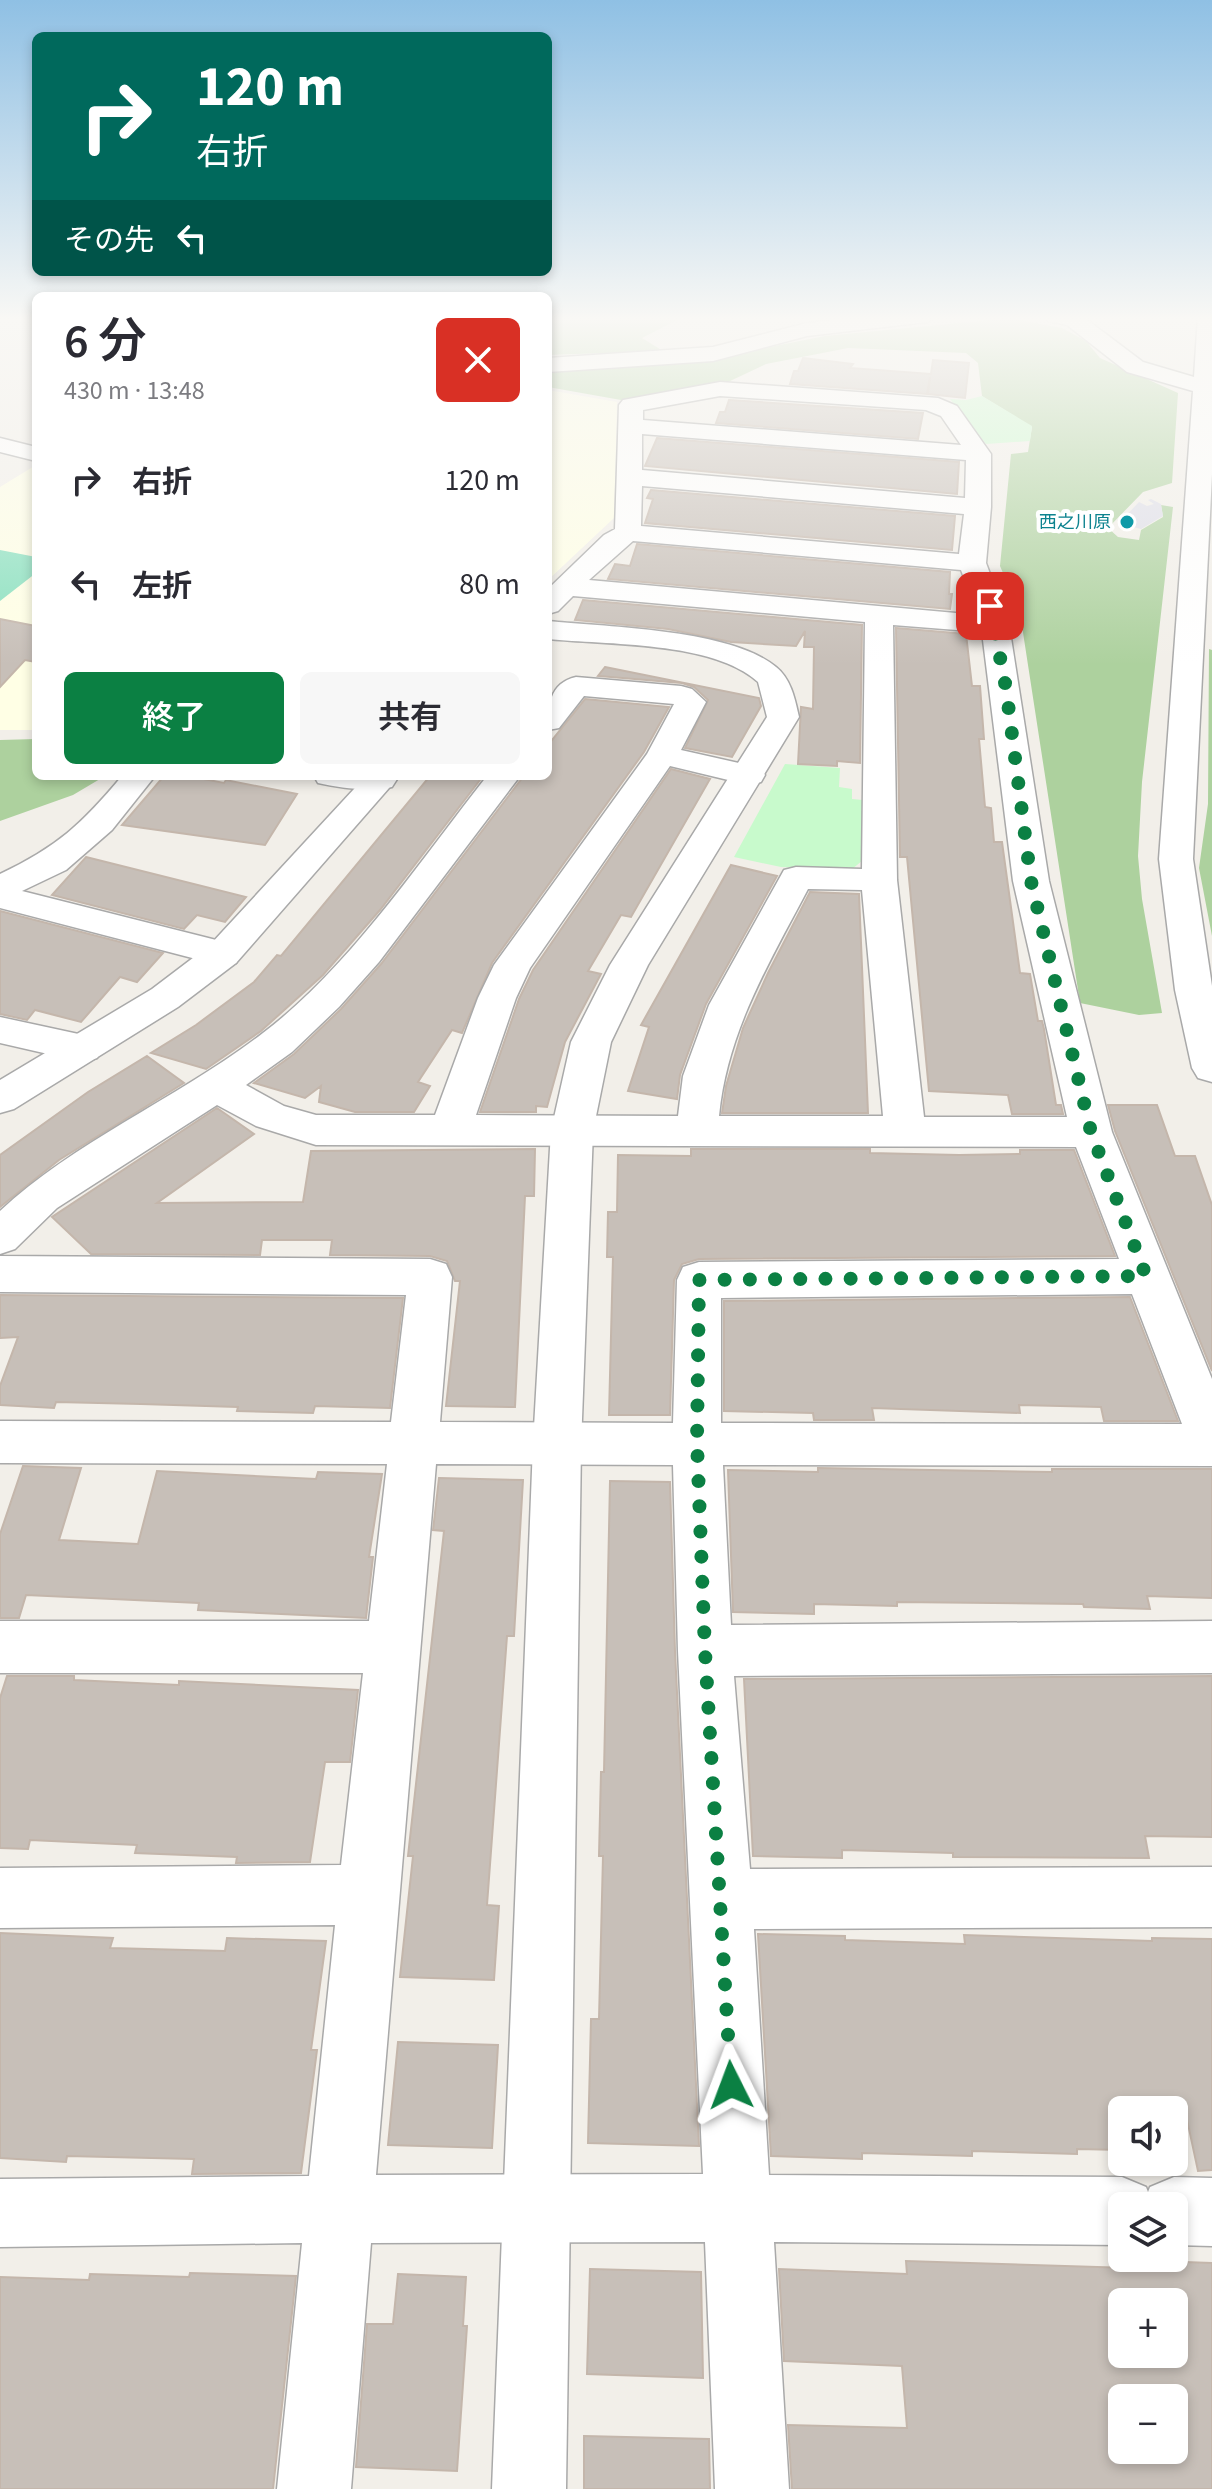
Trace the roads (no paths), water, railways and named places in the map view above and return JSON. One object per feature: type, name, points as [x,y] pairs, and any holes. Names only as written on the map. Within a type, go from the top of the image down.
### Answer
[{"type":"street","points":[[628,533],[630,432]]},
{"type":"street","points":[[707,432],[979,454]]},
{"type":"street","points":[[0,1442],[557,1445],[1212,1442],[1091,1132],[1031,881],[995,625],[972,563],[979,454],[964,432]]},
{"type":"street","points":[[1204,432],[1205,485],[1176,859],[1187,956],[1198,1017],[1212,1068]]},
{"type":"street","points":[[0,445],[32,453]]},
{"type":"street","points":[[631,477],[978,507]]},
{"type":"street","points":[[558,596],[614,541],[628,533],[972,563]]},
{"type":"street","points":[[558,596],[879,614],[995,625]]},
{"type":"street","points":[[879,614],[879,880],[905,1132]]},
{"type":"street","points":[[529,2489],[557,1445],[572,1131],[591,1042],[629,965],[783,717],[778,693],[767,674],[743,660],[697,647],[552,630]]},
{"type":"street","points":[[451,1129],[497,998],[513,965],[662,755],[691,702],[681,695],[576,686],[552,716]]},
{"type":"street","points":[[662,755],[749,775]]},
{"type":"street","points":[[0,888],[54,862],[100,823],[136,780]]},
{"type":"street","points":[[0,1099],[165,998],[223,954],[379,780]]},
{"type":"street","points":[[0,1237],[42,1197],[216,1086],[278,1042],[326,998],[366,953],[501,780]]},
{"type":"street","points":[[697,1131],[703,1076],[728,1005],[796,878],[879,880]]},
{"type":"street","points":[[0,897],[223,954]]},
{"type":"street","points":[[0,1030],[83,1048]]},
{"type":"street","points":[[216,1086],[270,1116],[316,1130],[1091,1132]]},
{"type":"street","points":[[0,1274],[430,1277],[415,1445],[391,1647],[314,2489]]},
{"type":"street","points":[[752,2489],[722,1899],[705,1651],[697,1442],[699,1280],[1146,1276]]},
{"type":"street","points":[[0,1647],[391,1647]]},
{"type":"street","points":[[705,1651],[1212,1647]]},
{"type":"street","points":[[0,1898],[368,1895]]},
{"type":"street","points":[[722,1899],[1212,1897]]},
{"type":"street","points":[[0,2213],[538,2207],[1108,2211]]},
{"type":"street","points":[[1188,2211],[1212,2212]]},
{"type":"place","name":"西之川原","points":[[1127,522]]}]
